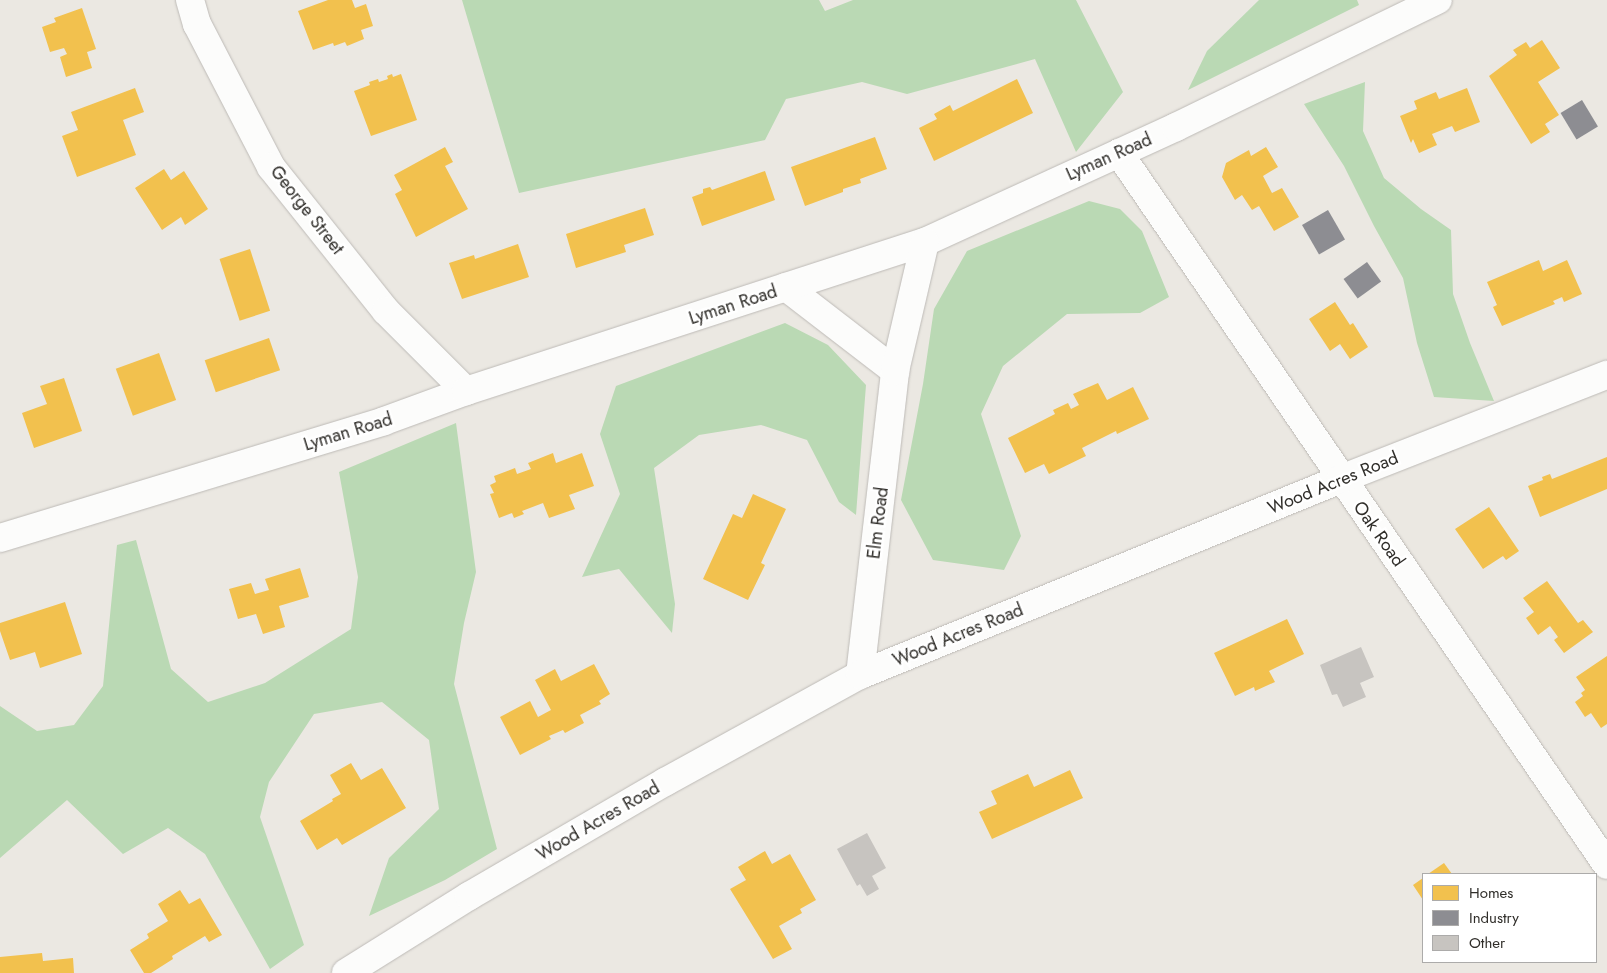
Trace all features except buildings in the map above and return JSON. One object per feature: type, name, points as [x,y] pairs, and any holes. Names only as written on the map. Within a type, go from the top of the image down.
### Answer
[{"type":"street","name":"George Street","points":[[190,0],[197,24],[271,167],[386,311],[466,391]]},
{"type":"street","name":"Lyman Road","points":[[0,538],[384,421],[466,391],[925,242],[1119,152],[1176,128],[1438,0]]},
{"type":"street","name":"Oak Road","points":[[1119,152],[1607,865]]},
{"type":"street","name":"Elm Road","points":[[860,675],[895,371],[925,242]]},
{"type":"street","points":[[786,287],[895,371]]},
{"type":"street","name":"Wood Acres Road","points":[[346,973],[469,896],[648,792],[860,675],[1341,479],[1607,375]]},
{"type":"green space","points":[[462,0],[819,0],[825,11],[853,0],[1076,0],[1123,92],[1076,152],[1035,59],[907,94],[862,82],[786,99],[765,140],[519,193]]},
{"type":"green space","points":[[1259,0],[1357,0],[1359,5],[1188,90],[1207,51]]},
{"type":"green space","points":[[1365,82],[1363,131],[1384,178],[1421,209],[1451,230],[1453,294],[1470,343],[1494,401],[1434,397],[1417,343],[1403,278],[1344,166],[1304,104]]},
{"type":"green space","points":[[1089,201],[1120,209],[1142,231],[1169,297],[1140,313],[1067,314],[1003,366],[981,414],[1021,536],[1004,570],[933,560],[901,500],[923,384],[934,309],[967,251]]},
{"type":"green space","points":[[785,323],[828,345],[866,385],[856,515],[839,502],[807,440],[761,425],[699,435],[654,468],[675,604],[672,633],[619,569],[582,577],[620,494],[600,434],[616,386]]},
{"type":"green space","points":[[456,423],[476,572],[464,623],[454,684],[497,849],[445,880],[369,916],[389,858],[439,809],[429,740],[382,702],[314,714],[269,782],[260,817],[304,945],[270,969],[205,854],[168,828],[123,854],[67,800],[0,858],[0,706],[37,731],[74,725],[103,686],[117,545],[136,540],[171,669],[208,702],[265,683],[351,629],[358,577],[339,472]]}]
